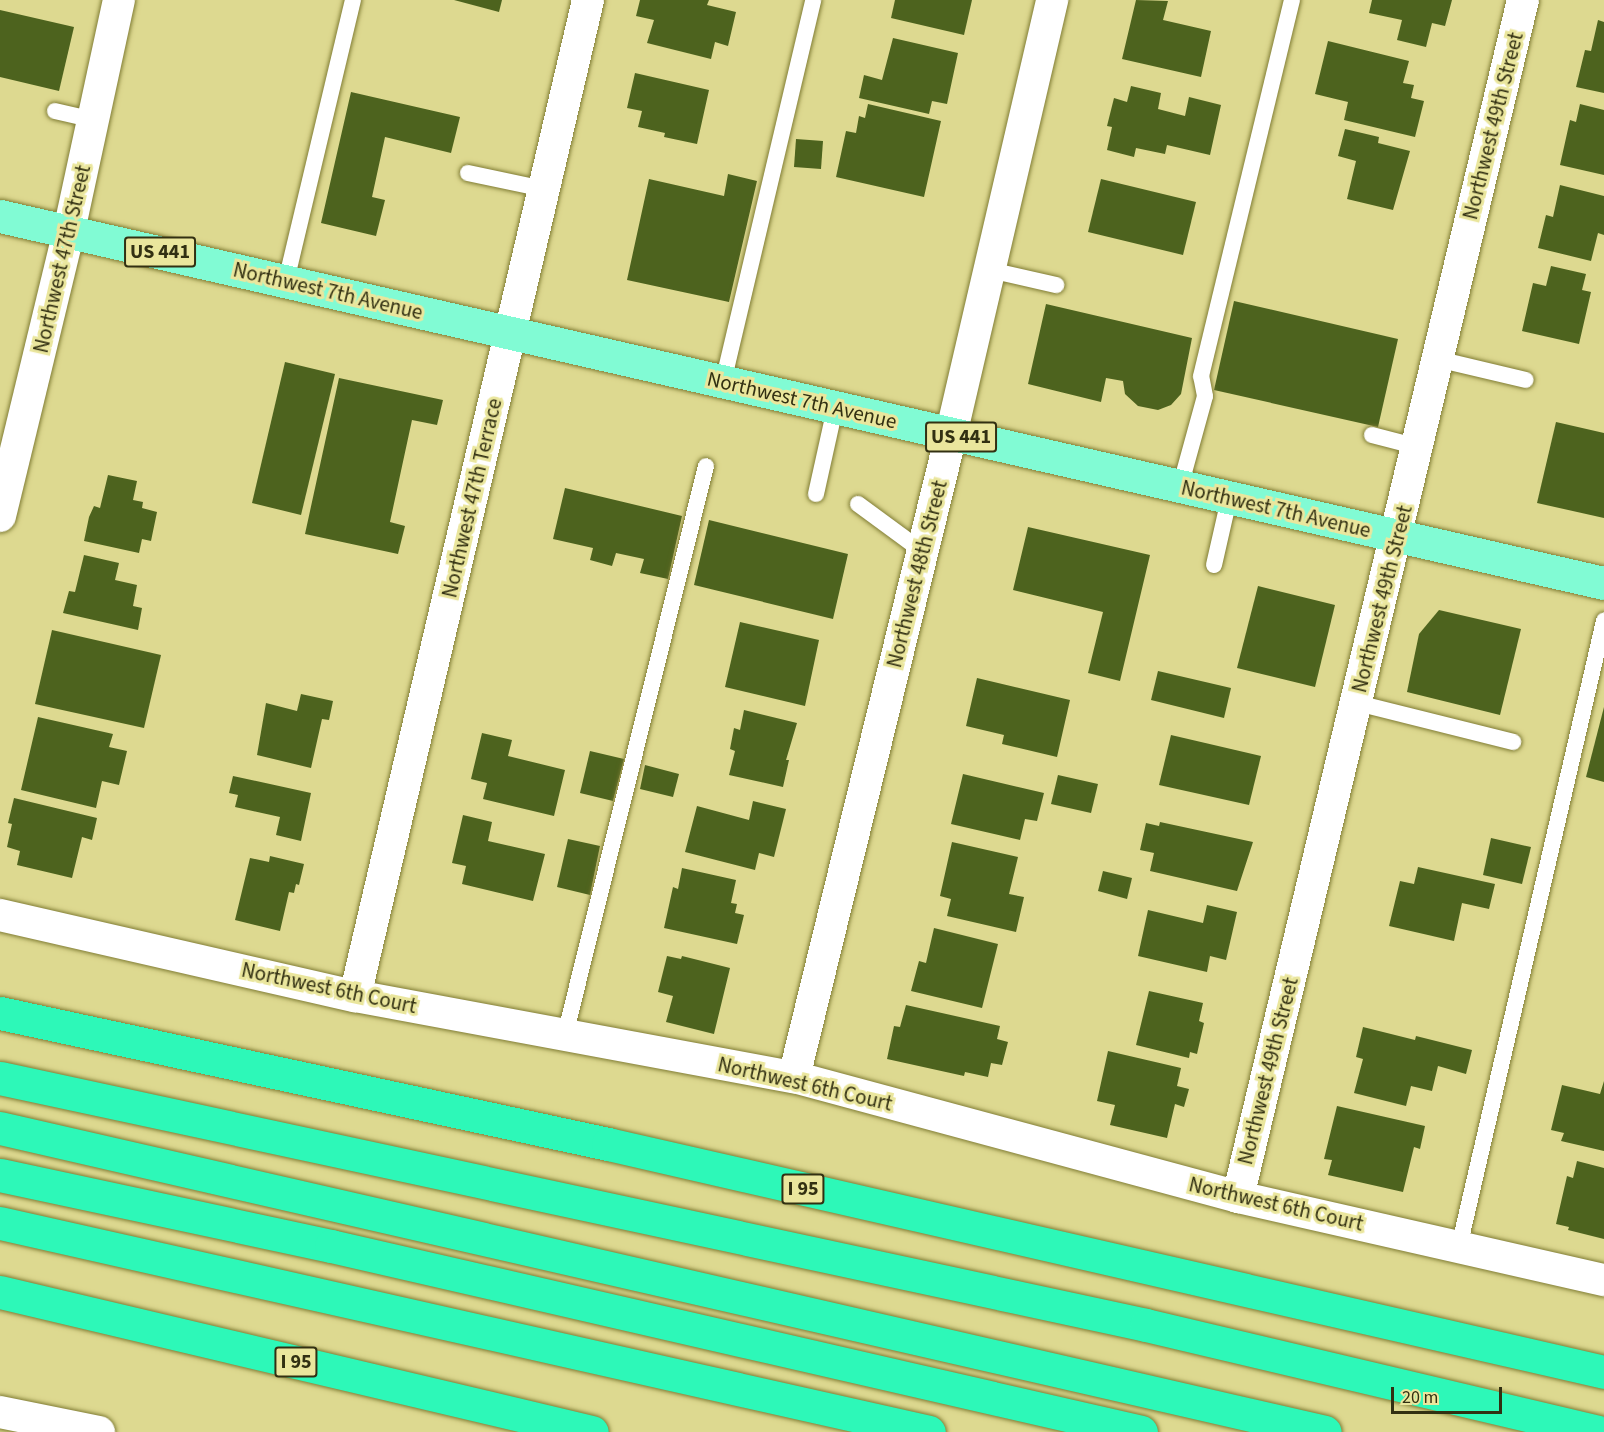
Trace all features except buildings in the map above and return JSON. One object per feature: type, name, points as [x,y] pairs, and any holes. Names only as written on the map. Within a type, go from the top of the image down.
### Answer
[{"type":"highway","name":"I 95","points":[[0,1013],[620,1147],[1604,1372]]},
{"type":"highway","points":[[0,1078],[1146,1325],[1598,1432]]},
{"type":"highway","points":[[0,1128],[1325,1432]]},
{"type":"highway","points":[[0,1175],[332,1246],[1141,1432]]},
{"type":"highway","points":[[0,1223],[929,1432]]},
{"type":"highway","name":"I 95","points":[[0,1292],[592,1432]]},
{"type":"main road","name":"Northwest 7th Avenue","points":[[0,216],[1604,583]]},
{"type":"street","name":"Northwest 47th Street","points":[[0,516],[69,231],[119,0]]},
{"type":"street","name":"Northwest 47th Terrace","points":[[355,996],[588,0]]},
{"type":"street","name":"Northwest 48th Street","points":[[794,1077],[951,435],[1052,0]]},
{"type":"street","name":"Northwest 49th Street","points":[[1238,1197],[1397,537],[1437,358],[1523,0]]},
{"type":"street","name":"Northwest 6th Court","points":[[0,915],[355,996],[794,1077],[1238,1197],[1604,1280]]},
{"type":"street","points":[[8,1420],[99,1432]]},
{"type":"lane","points":[[286,281],[353,0]]},
{"type":"lane","points":[[723,382],[813,0]]},
{"type":"lane","points":[[1180,487],[1205,396],[1202,376],[1292,0]]},
{"type":"lane","points":[[55,111],[94,120]]},
{"type":"lane","points":[[468,173],[544,189]]},
{"type":"lane","points":[[990,270],[1056,285]]},
{"type":"lane","points":[[1437,358],[1526,380]]},
{"type":"lane","points":[[816,494],[835,408]]},
{"type":"lane","points":[[1372,435],[1418,447]]},
{"type":"lane","points":[[566,1035],[706,466]]},
{"type":"lane","points":[[1214,565],[1229,499]]},
{"type":"lane","points":[[858,504],[922,551]]},
{"type":"lane","points":[[1459,1247],[1604,621]]},
{"type":"lane","points":[[1357,703],[1513,742]]}]
